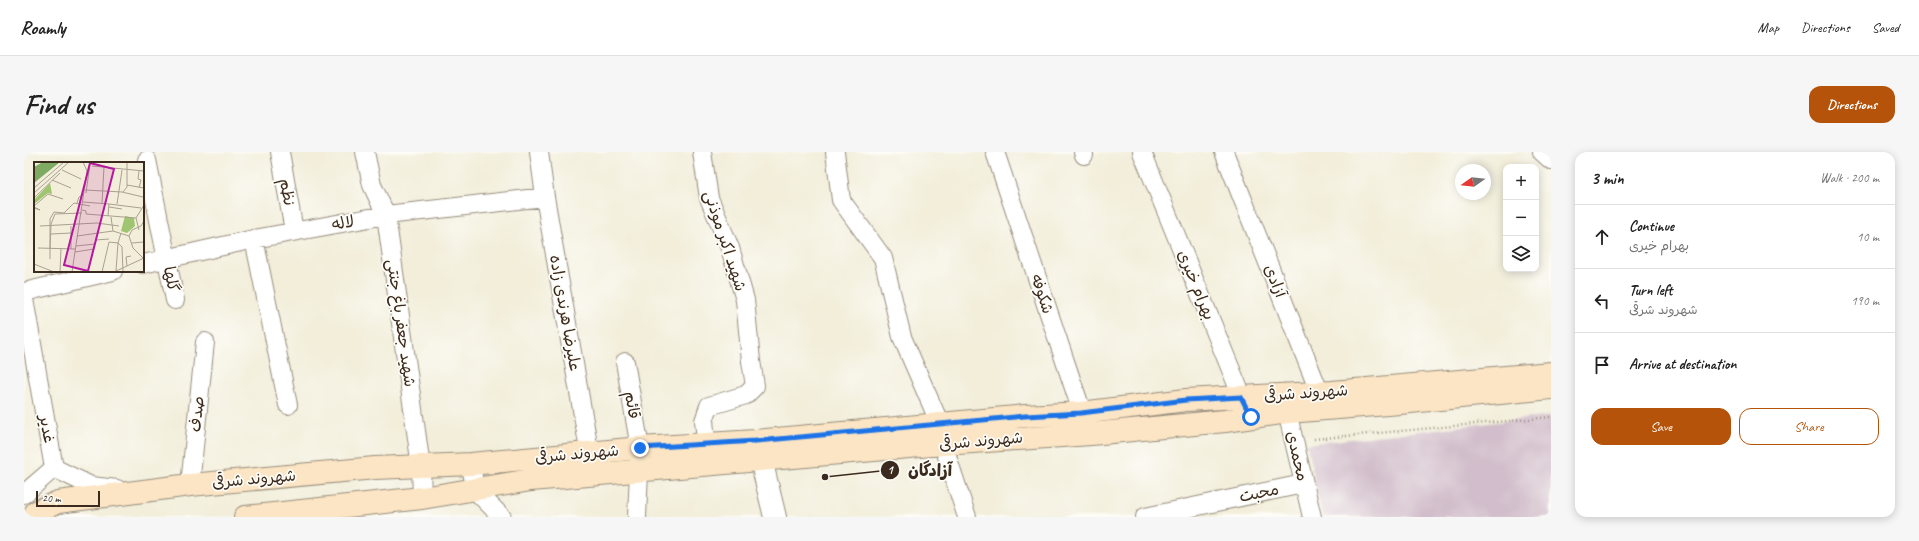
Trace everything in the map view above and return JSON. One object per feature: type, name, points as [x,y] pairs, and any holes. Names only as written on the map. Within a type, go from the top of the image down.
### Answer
[{"type":"main road","name":"شهروند شرقی","points":[[1323,401],[1551,373]]},
{"type":"main road","name":"شهروند شرقی","points":[[941,434],[1025,416],[1081,413],[1186,400],[1241,397],[1285,404],[1551,388]]},
{"type":"main road","name":"شهروند شرقی","points":[[33,513],[58,502],[190,485],[375,468],[471,464],[640,448],[708,454],[758,451],[941,434],[1091,434],[1251,417],[1285,404]]},
{"type":"main road","name":"شهروند شرقی","points":[[245,517],[422,498],[484,503],[531,480],[639,470],[708,454]]},
{"type":"street","name":"نظم","points":[[280,152],[294,231]]},
{"type":"street","name":"شهید جعفر باغ جنتی","points":[[365,152],[372,185],[386,215],[421,467],[422,498]]},
{"type":"street","name":"علیرضا هرندی زاده","points":[[539,152],[545,197],[593,475]]},
{"type":"street","name":"شهید اکبر موذنی","points":[[702,152],[709,198],[730,248],[745,300],[755,386],[746,396],[709,406],[704,421],[708,454]]},
{"type":"street","points":[[835,152],[841,200],[883,258],[902,337],[941,434],[967,517]]},
{"type":"street","name":"شکوفه","points":[[995,152],[1081,413],[1091,434]]},
{"type":"street","name":"بهرام خیری","points":[[1142,152],[1241,397],[1251,417]]},
{"type":"street","name":"آزادی","points":[[1224,152],[1323,401]]},
{"type":"street","points":[[1542,152],[1551,160]]},
{"type":"street","name":"گلها","points":[[147,160],[175,300]]},
{"type":"street","name":"لاله","points":[[144,264],[254,239],[386,215],[545,197]]},
{"type":"street","points":[[254,239],[288,405]]},
{"type":"street","points":[[24,292],[109,272]]},
{"type":"street","name":"غدیر","points":[[24,299],[54,468]]},
{"type":"street","name":"صدف","points":[[190,485],[205,342]]},
{"type":"street","name":"قائم","points":[[625,362],[640,448],[638,517]]},
{"type":"street","name":"محمدی","points":[[1285,404],[1312,517]]},
{"type":"street","points":[[758,451],[775,517]]},
{"type":"street","points":[[471,464],[484,503],[502,517]]},
{"type":"street","points":[[24,494],[54,468],[90,486],[142,491]]},
{"type":"street","name":"محبت","points":[[1145,517],[1304,484]]},
{"type":"path","points":[[1294,441],[1551,417]]},
{"type":"shaded area","points":[[1551,416],[1551,517],[1322,517],[1307,444]]},
{"type":"place","name":"آزادگان","points":[[825,477]]},
{"type":"route","points":[[640,448],[756,441],[1025,416],[1081,413],[1186,400],[1241,397],[1251,417]]}]
